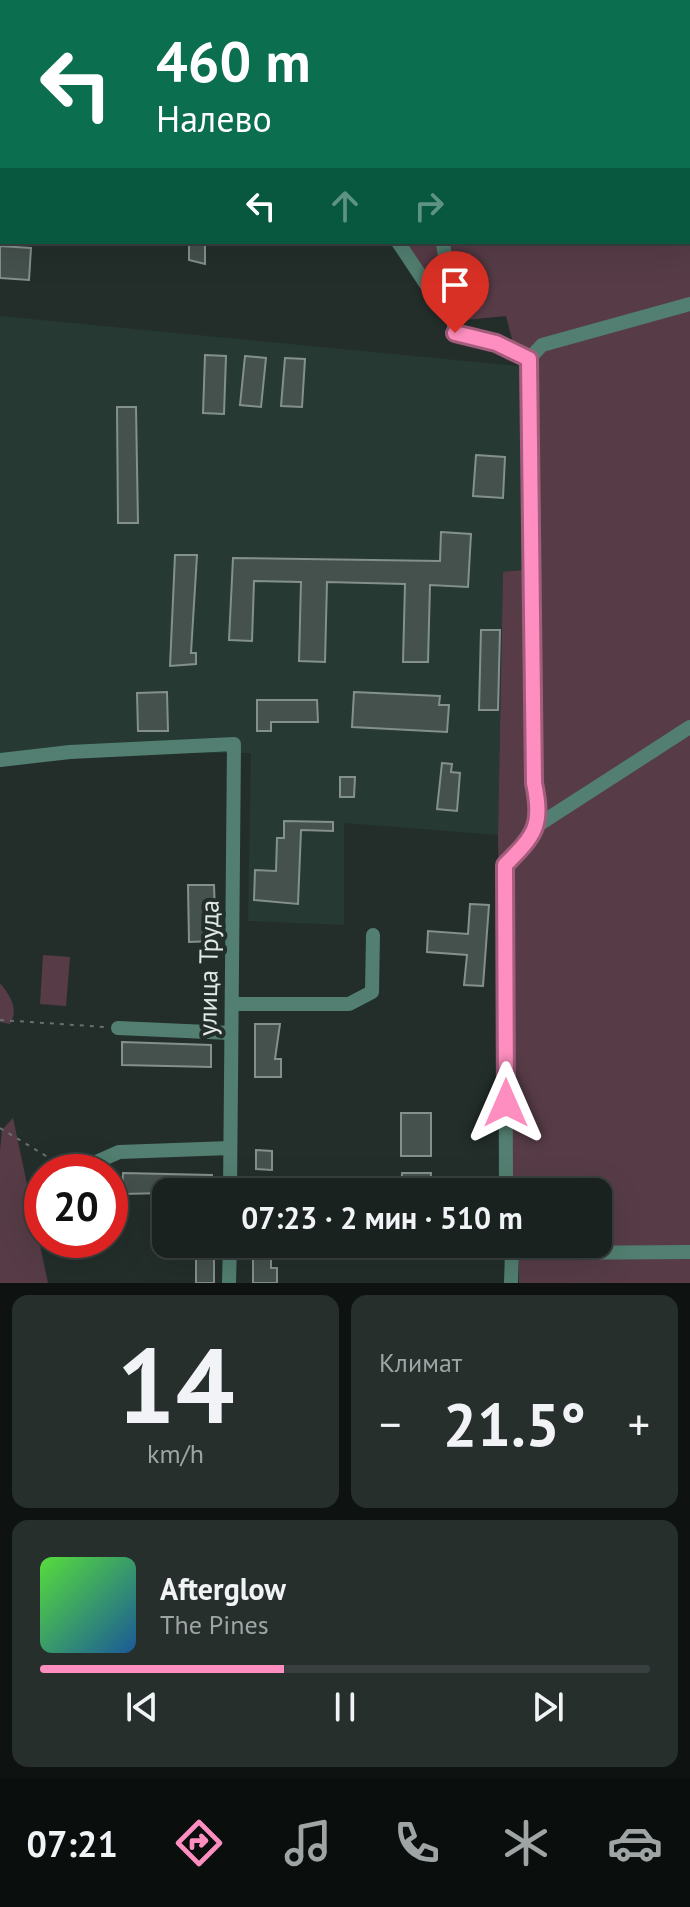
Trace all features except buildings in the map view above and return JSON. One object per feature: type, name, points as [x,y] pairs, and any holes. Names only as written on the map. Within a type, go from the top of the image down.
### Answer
[{"type":"street","points":[[399,244],[428,287],[450,311]]},
{"type":"street","points":[[443,244],[455,333],[496,343],[529,359]]},
{"type":"street","points":[[538,825],[529,359],[542,345],[690,304]]},
{"type":"street","points":[[506,1178],[505,865],[530,839],[538,825],[690,727]]},
{"type":"street","name":"улица Труда","points":[[0,760],[70,752],[234,744],[230,1178]]},
{"type":"street","points":[[232,1004],[349,1004],[372,992],[373,935]]},
{"type":"street","points":[[118,1028],[231,1033]]},
{"type":"street","points":[[114,1154],[230,1148]]},
{"type":"street","points":[[612,1250],[690,1252]]},
{"type":"street","points":[[229,1283],[230,1258]]},
{"type":"street","points":[[509,1258],[511,1283]]},
{"type":"path","points":[[0,1020],[118,1028]]},
{"type":"path","points":[[0,1128],[43,1154]]},
{"type":"shaded area","points":[[393,244],[690,244],[690,1283],[519,1283],[519,1260],[504,1258],[612,1258],[612,1178],[503,1178],[498,835],[503,572],[524,570],[519,366],[506,316],[445,322]]},
{"type":"shaded area","points":[[0,316],[519,366],[524,571],[503,573],[498,835],[344,823],[344,925],[248,921],[251,753],[118,753],[0,765]]},
{"type":"shaded area","points":[[43,955],[70,957],[66,1006],[40,1004]]},
{"type":"shaded area","points":[[0,983],[13,1007],[10,1024],[0,1022]]},
{"type":"shaded area","points":[[13,1118],[24,1170],[24,1258],[43,1258],[48,1283],[0,1283],[2,1130]]},
{"type":"route","points":[[455,333],[496,343],[529,359],[534,783],[540,808],[538,825],[530,839],[505,865],[506,1103]]}]
